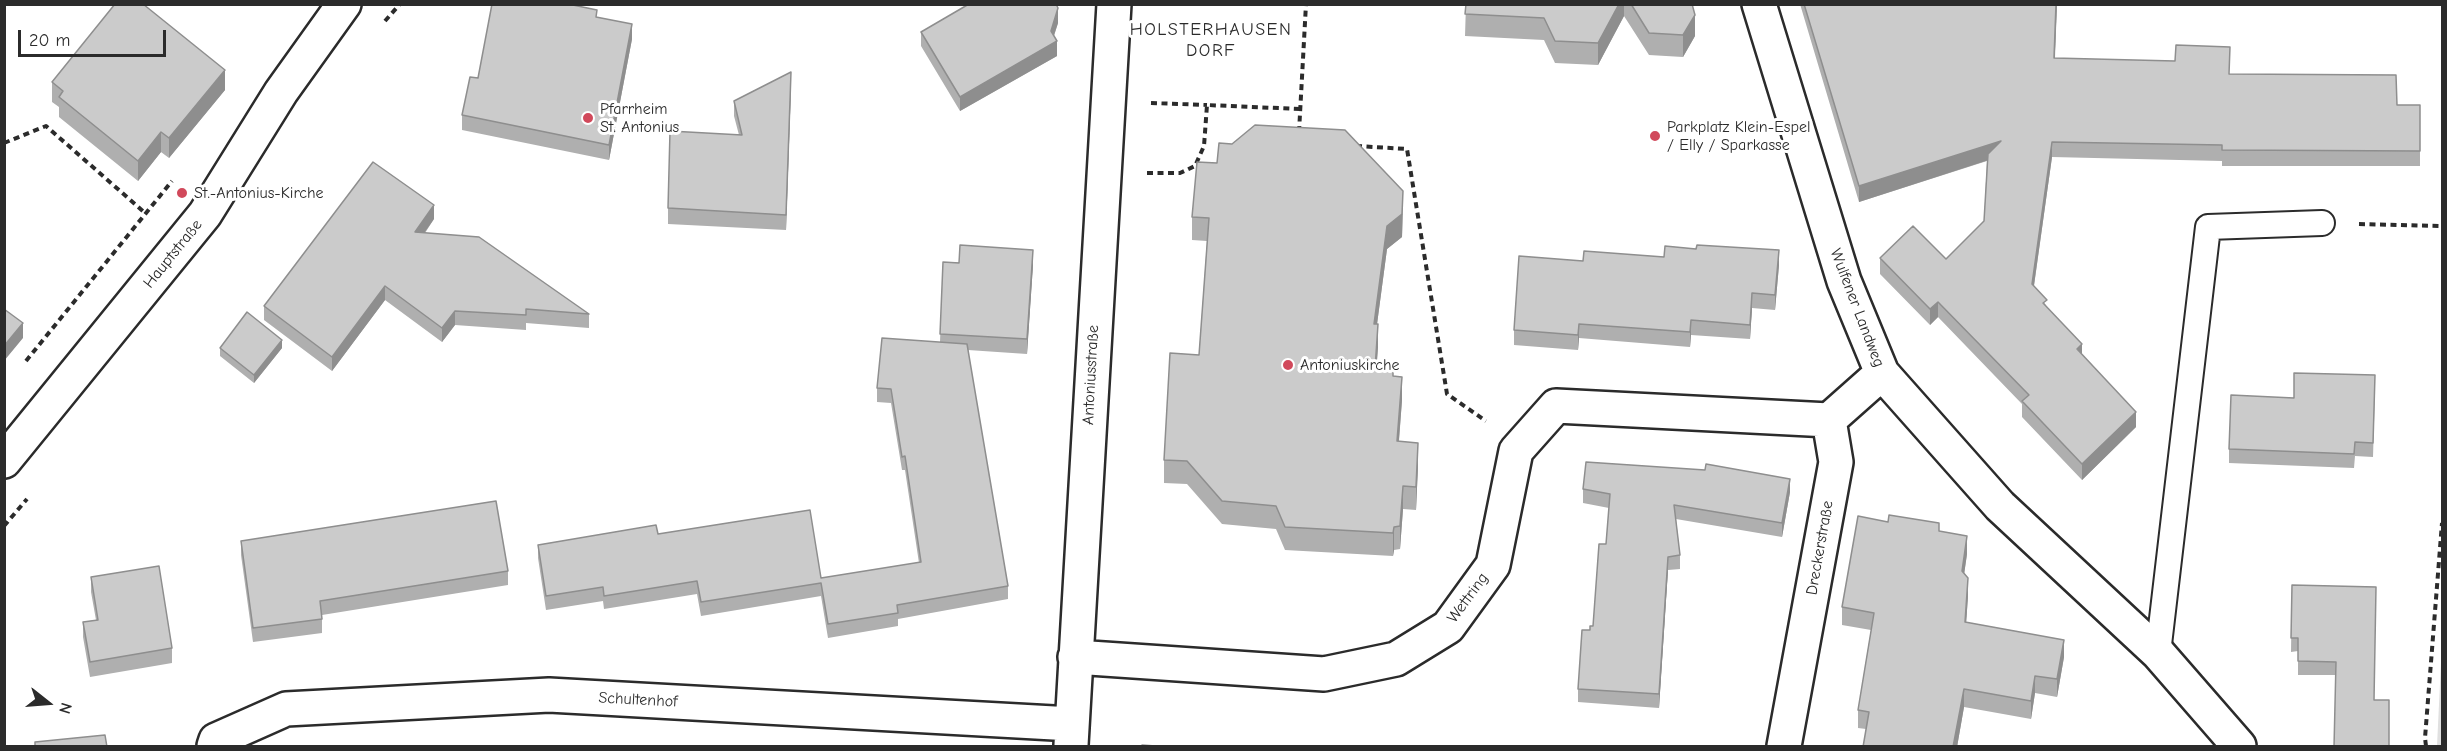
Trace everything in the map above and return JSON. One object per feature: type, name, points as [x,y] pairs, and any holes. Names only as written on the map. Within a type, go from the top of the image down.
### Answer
[{"type":"street","name":"Hauptstraße","points":[[4,461],[205,214],[281,92],[344,4]]},
{"type":"street","name":"Antoniusstraße","points":[[1072,735],[1114,4]]},
{"type":"street","name":"Wulfener Landweg","points":[[1759,4],[1844,280],[1882,373],[2000,506],[2158,653],[2239,747]]},
{"type":"street","points":[[1829,420],[1882,373]]},
{"type":"street","name":"Wettring","points":[[1075,657],[1324,674],[1396,659],[1448,627],[1493,565],[1516,451],[1556,406],[1829,420]]},
{"type":"street","name":"Dreckerstraße","points":[[1784,747],[1836,462],[1829,420]]},
{"type":"street","name":"Schultenhof","points":[[214,747],[216,740],[286,710],[549,695],[1072,735]]},
{"type":"lane","points":[[2158,653],[2208,227],[2322,223]]},
{"type":"path","points":[[1299,142],[1305,4]]},
{"type":"path","points":[[1163,104],[1300,109]]},
{"type":"path","points":[[1103,172],[1180,173],[1196,166],[1204,146],[1207,105]]},
{"type":"path","points":[[4,143],[45,126],[144,213],[21,367]]},
{"type":"path","points":[[1353,146],[1407,149],[1447,394]]},
{"type":"path","points":[[2322,223],[2442,226]]},
{"type":"path","points":[[2426,747],[2442,523]]},
{"type":"shaded area","points":[[2442,642],[2442,746],[2437,746]]},
{"type":"building","points":[[115,4],[143,4],[225,70],[169,138],[161,132],[138,161],[59,97],[63,91],[52,82]]},
{"type":"building","points":[[492,4],[568,4],[597,10],[596,17],[632,24],[609,145],[462,115],[470,77],[478,78]]},
{"type":"building","points":[[969,4],[1056,4],[1058,8],[1051,31],[1057,41],[960,97],[921,32]]},
{"type":"building","points":[[1466,4],[1619,4],[1598,43],[1555,41],[1544,18],[1465,14]]},
{"type":"building","points":[[1631,4],[1692,4],[1695,15],[1683,35],[1649,33]]},
{"type":"building","points":[[1804,4],[2056,4],[2054,58],[2175,61],[2176,45],[2230,47],[2229,74],[2396,75],[2397,105],[2420,105],[2420,151],[2222,150],[2222,145],[2052,142],[2032,284],[2047,300],[2043,303],[2082,344],[2077,349],[2136,412],[2082,464],[2022,401],[2029,395],[1938,302],[1930,309],[1880,258],[1913,226],[1946,259],[1984,221],[1988,154],[2001,141],[1859,186]]},
{"type":"building","points":[[791,72],[786,215],[668,208],[670,131],[742,135],[734,101]]},
{"type":"building","name":"Antoniuskirche","points":[[1255,125],[1345,130],[1403,191],[1402,214],[1387,226],[1374,324],[1378,324],[1375,369],[1393,370],[1393,376],[1402,377],[1397,441],[1418,443],[1416,487],[1403,486],[1400,526],[1394,527],[1393,533],[1285,527],[1276,506],[1222,501],[1187,461],[1164,460],[1170,353],[1199,355],[1209,218],[1192,217],[1197,162],[1217,163],[1219,143],[1232,144]]},
{"type":"building","points":[[373,162],[434,205],[415,232],[479,237],[589,314],[526,309],[526,315],[455,311],[442,328],[385,286],[332,357],[264,306]]},
{"type":"building","points":[[960,245],[1033,250],[1027,339],[940,334],[943,262],[959,263]]},
{"type":"building","points":[[1697,245],[1779,250],[1775,295],[1752,293],[1750,325],[1691,320],[1690,332],[1579,324],[1578,335],[1514,330],[1519,256],[1583,261],[1584,251],[1664,257],[1665,246],[1696,249]]},
{"type":"building","points":[[4,309],[23,323],[4,346]]},
{"type":"building","points":[[247,312],[282,340],[254,375],[220,348]]},
{"type":"building","points":[[882,338],[967,344],[1008,586],[897,605],[898,613],[828,624],[821,583],[701,602],[697,581],[604,596],[603,587],[546,596],[538,545],[656,525],[658,534],[810,510],[821,578],[921,562],[905,456],[902,457],[891,389],[877,388]]},
{"type":"building","points":[[2294,373],[2375,375],[2373,443],[2355,442],[2354,454],[2229,449],[2231,395],[2294,398]]},
{"type":"building","points":[[1586,462],[1705,470],[1706,464],[1790,479],[1782,523],[1674,505],[1680,555],[1668,557],[1659,694],[1578,689],[1582,630],[1590,630],[1590,626],[1593,626],[1599,544],[1606,544],[1610,494],[1583,489]]},
{"type":"building","points":[[496,501],[508,571],[320,601],[322,619],[253,628],[241,541]]},
{"type":"building","points":[[1889,515],[1939,523],[1939,531],[1967,536],[1962,571],[1968,578],[1965,622],[2064,640],[2057,679],[2035,676],[2031,701],[1964,689],[1953,747],[1863,747],[1869,712],[1858,710],[1874,613],[1842,607],[1858,516],[1888,522]]},
{"type":"building","points":[[159,566],[172,648],[90,662],[83,622],[98,620],[91,577]]},
{"type":"building","points":[[2292,585],[2376,587],[2374,700],[2389,700],[2389,747],[2334,747],[2336,662],[2298,661],[2298,638],[2291,638]]},
{"type":"building","points":[[105,735],[107,747],[35,747],[35,742]]},
{"type":"building","points":[[1142,745],[1169,747],[1142,747]]},
{"type":"place","name":"Pfarrheim St. Antonius","points":[[588,118]]},
{"type":"place","name":"Parkplatz Klein-Espel / Elly / Sparkasse","points":[[1655,136]]},
{"type":"place","name":"St.-Antonius-Kirche","points":[[182,193]]},
{"type":"place","name":"Antoniuskirche","points":[[1288,365]]},
{"type":"district","name":"HOLSTERHAUSEN DORF","points":[[1211,40]]}]
